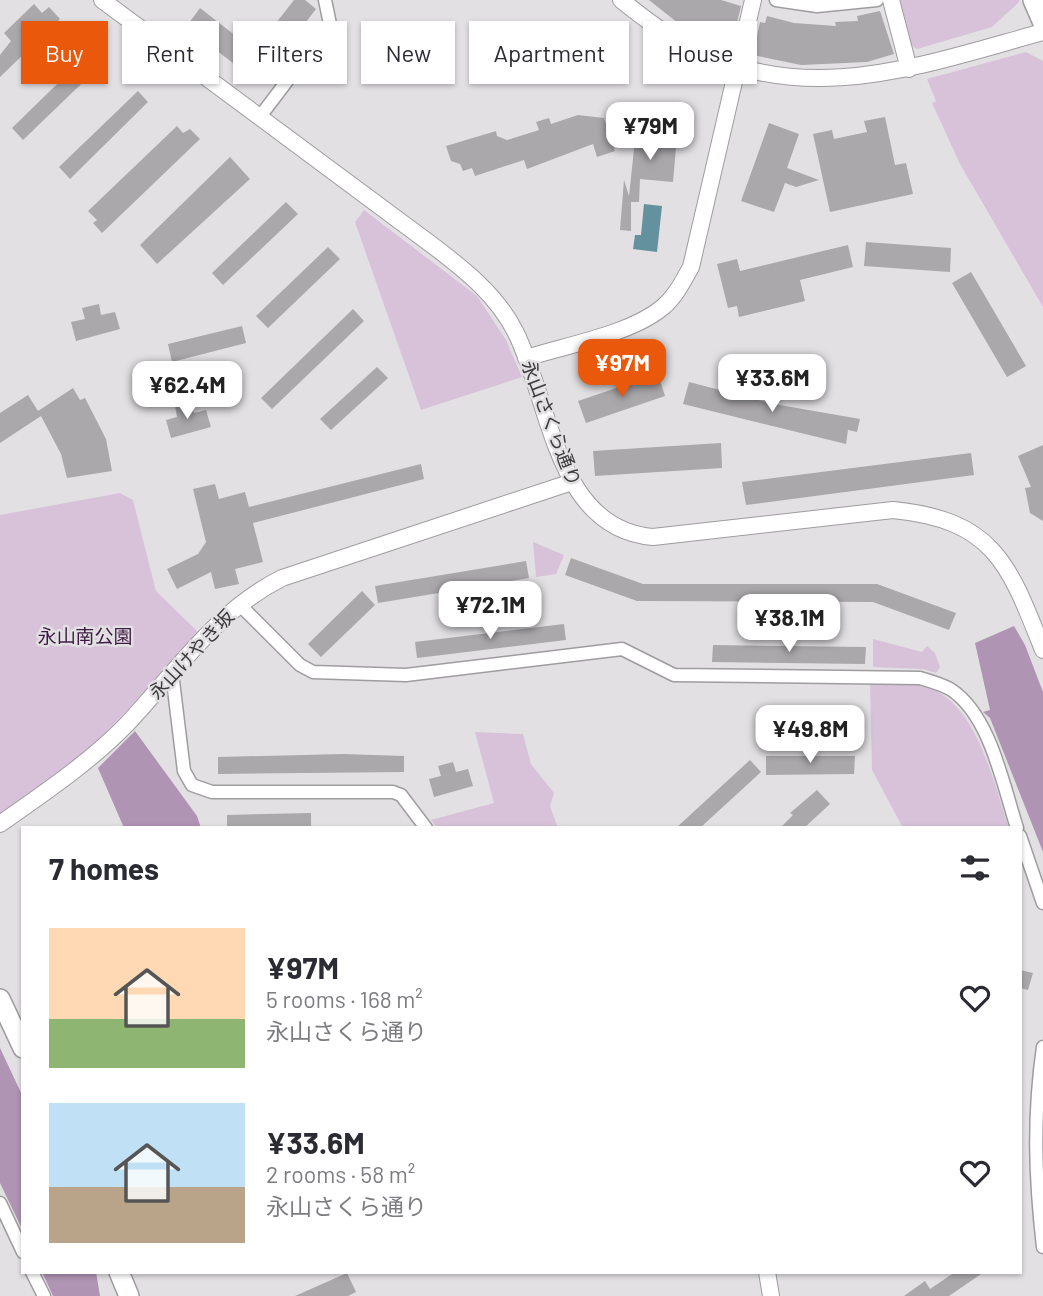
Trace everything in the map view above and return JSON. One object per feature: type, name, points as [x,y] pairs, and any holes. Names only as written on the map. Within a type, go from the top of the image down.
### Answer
[{"type":"main road","points":[[1033,0],[1043,23]]},
{"type":"main road","points":[[0,999],[21,1044]]},
{"type":"main road","points":[[120,1274],[129,1296]]},
{"type":"street","name":"永山さくら通り","points":[[102,0],[475,278],[505,315],[526,358],[572,482],[600,518],[623,532],[638,536],[674,536],[893,510],[941,518],[970,531],[986,542],[1003,563],[1020,591],[1043,650]]},
{"type":"street","points":[[259,118],[330,24],[325,0]]},
{"type":"street","points":[[621,0],[650,21]]},
{"type":"street","points":[[748,21],[753,0]]},
{"type":"street","points":[[776,0],[816,3],[877,0]]},
{"type":"street","points":[[891,0],[909,69]]},
{"type":"street","points":[[757,71],[801,79],[874,76],[1043,32]]},
{"type":"street","points":[[526,358],[630,325],[663,307],[680,289],[691,267],[733,84]]},
{"type":"street","name":"永山けやき坂","points":[[0,824],[92,757],[239,604],[282,578],[572,482]]},
{"type":"street","points":[[239,604],[300,666],[313,672],[407,675],[622,649],[674,675],[920,678],[951,690],[975,712],[984,729],[1016,826]]},
{"type":"street","points":[[172,673],[184,772],[192,785],[212,792],[393,792],[401,794],[425,826]]},
{"type":"street","points":[[1022,842],[1043,903]]},
{"type":"street","points":[[1043,1046],[1034,1114],[1035,1174],[1043,1247]]},
{"type":"street","points":[[0,1203],[21,1247]]},
{"type":"street","points":[[34,1274],[44,1296]]},
{"type":"street","points":[[767,1274],[771,1296]]},
{"type":"green space","points":[[898,0],[1019,2],[992,27],[917,49],[909,44]]},
{"type":"green space","points":[[1026,52],[1043,61],[1043,307],[960,164],[932,103],[936,101],[927,79]]},
{"type":"green space","points":[[364,210],[477,296],[506,340],[522,377],[421,410],[355,222]]},
{"type":"green space","name":"永山南公園","points":[[120,493],[133,500],[156,591],[201,635],[86,752],[0,815],[0,515]]},
{"type":"green space","points":[[533,542],[564,555],[556,574],[536,577]]},
{"type":"green space","points":[[873,639],[922,652],[927,646],[935,653],[940,667],[936,673],[923,669],[873,667]]},
{"type":"green space","points":[[870,684],[918,685],[938,692],[954,704],[979,742],[1008,826],[902,826],[872,770]]},
{"type":"green space","points":[[475,732],[523,734],[531,764],[554,793],[550,806],[557,826],[436,826],[431,820],[494,803]]},
{"type":"shaded area","points":[[1014,626],[1025,645],[1043,692],[1043,852],[990,718],[983,712],[990,710],[975,643]]},
{"type":"shaded area","points":[[135,731],[197,816],[200,826],[123,826],[98,768]]},
{"type":"shaded area","points":[[0,1048],[21,1093],[21,1227],[0,1183]]},
{"type":"shaded area","points":[[43,1274],[96,1274],[100,1296],[53,1296]]},
{"type":"water","points":[[644,204],[662,206],[657,252],[633,249],[635,235],[641,235]]},
{"type":"building","points":[[294,0],[305,0],[316,9],[307,21],[278,21]]},
{"type":"building","points":[[649,0],[721,0],[741,6],[737,21],[675,21]]},
{"type":"building","points":[[34,4],[42,13],[49,7],[60,19],[21,21],[21,57],[0,77],[0,55],[11,41],[4,33]]},
{"type":"building","points":[[200,8],[217,21],[190,21]]},
{"type":"building","points":[[880,11],[894,54],[867,62],[801,65],[757,56],[760,22],[765,23],[767,16],[794,23],[836,26],[835,22],[858,21],[857,16]]},
{"type":"building","points":[[219,23],[233,34],[233,63],[219,52]]},
{"type":"building","points":[[57,84],[81,84],[23,140],[12,128]]},
{"type":"building","points":[[138,91],[148,102],[70,179],[59,167]]},
{"type":"building","points":[[578,115],[604,118],[615,151],[597,157],[593,144],[527,169],[524,160],[475,176],[472,168],[463,171],[460,164],[451,161],[446,146],[496,131],[497,136],[507,140],[539,130],[536,122],[549,118],[551,124]]},
{"type":"building","points":[[885,117],[895,165],[906,163],[913,194],[830,212],[813,134],[832,130],[834,139],[867,132],[864,121]]},
{"type":"building","points":[[637,121],[678,125],[673,182],[640,179],[639,202],[631,202],[631,231],[620,230],[624,180],[629,196]]},
{"type":"building","points":[[769,123],[799,134],[787,168],[819,180],[796,187],[785,183],[774,212],[741,201]]},
{"type":"building","points":[[177,126],[183,133],[190,129],[200,139],[102,233],[93,223],[97,220],[88,211]]},
{"type":"building","points":[[230,157],[250,179],[157,264],[140,245]]},
{"type":"building","points":[[286,202],[298,214],[223,285],[212,273]]},
{"type":"building","points":[[866,242],[951,248],[950,272],[864,266]]},
{"type":"building","points":[[848,245],[853,267],[800,280],[805,301],[739,317],[737,306],[728,308],[717,264],[737,259],[740,271]]},
{"type":"building","points":[[328,247],[340,259],[268,328],[256,316]]},
{"type":"building","points":[[971,272],[1026,366],[1007,377],[952,283]]},
{"type":"building","points":[[99,304],[101,315],[115,312],[120,329],[76,341],[71,322],[85,319],[82,308]]},
{"type":"building","points":[[353,309],[364,321],[272,409],[261,398]]},
{"type":"building","points":[[242,326],[246,343],[172,362],[168,344]]},
{"type":"building","points":[[377,367],[388,378],[331,430],[320,419]]},
{"type":"building","points":[[658,374],[665,396],[586,423],[578,401]]},
{"type":"building","points":[[689,382],[774,404],[860,419],[857,432],[848,430],[846,444],[683,404]]},
{"type":"building","points":[[73,388],[80,400],[85,398],[106,439],[112,471],[67,478],[61,454],[41,416],[0,443],[0,413],[28,395],[38,411]]},
{"type":"building","points":[[191,402],[194,413],[206,410],[211,427],[171,438],[166,420],[177,417],[175,406]]},
{"type":"building","points":[[721,443],[722,468],[595,476],[593,451]]},
{"type":"building","points":[[1043,445],[1043,521],[1030,513],[1025,488],[1031,487],[1018,456]]},
{"type":"building","points":[[971,453],[974,475],[746,505],[742,482]]},
{"type":"building","points":[[421,464],[424,479],[253,523],[263,562],[235,569],[239,584],[215,589],[211,572],[177,589],[167,569],[198,554],[206,542],[193,489],[215,484],[219,499],[245,492],[249,507]]},
{"type":"building","points":[[571,558],[643,584],[877,584],[956,613],[949,630],[873,602],[637,601],[565,575]]},
{"type":"building","points":[[526,561],[529,578],[378,603],[375,586]]},
{"type":"building","points":[[362,591],[375,605],[321,657],[308,644]]},
{"type":"building","points":[[564,624],[566,640],[417,658],[415,642]]},
{"type":"building","points":[[713,645],[866,647],[865,664],[712,662]]},
{"type":"building","points":[[343,754],[404,756],[404,772],[218,774],[218,757]]},
{"type":"building","points":[[766,756],[855,756],[854,774],[766,775]]},
{"type":"building","points":[[750,760],[761,772],[702,826],[678,826]]},
{"type":"building","points":[[453,762],[456,772],[468,769],[473,786],[434,797],[429,779],[441,776],[438,766]]},
{"type":"building","points":[[817,790],[830,804],[806,826],[782,826],[793,815],[790,813]]},
{"type":"building","points":[[311,813],[311,826],[227,826],[227,815]]},
{"type":"building","points":[[1022,970],[1033,973],[1028,990],[1022,988]]},
{"type":"building","points":[[345,1274],[347,1274],[356,1292],[348,1296],[295,1296]]},
{"type":"building","points":[[952,1274],[981,1274],[949,1296],[904,1296],[925,1281],[930,1289]]}]
